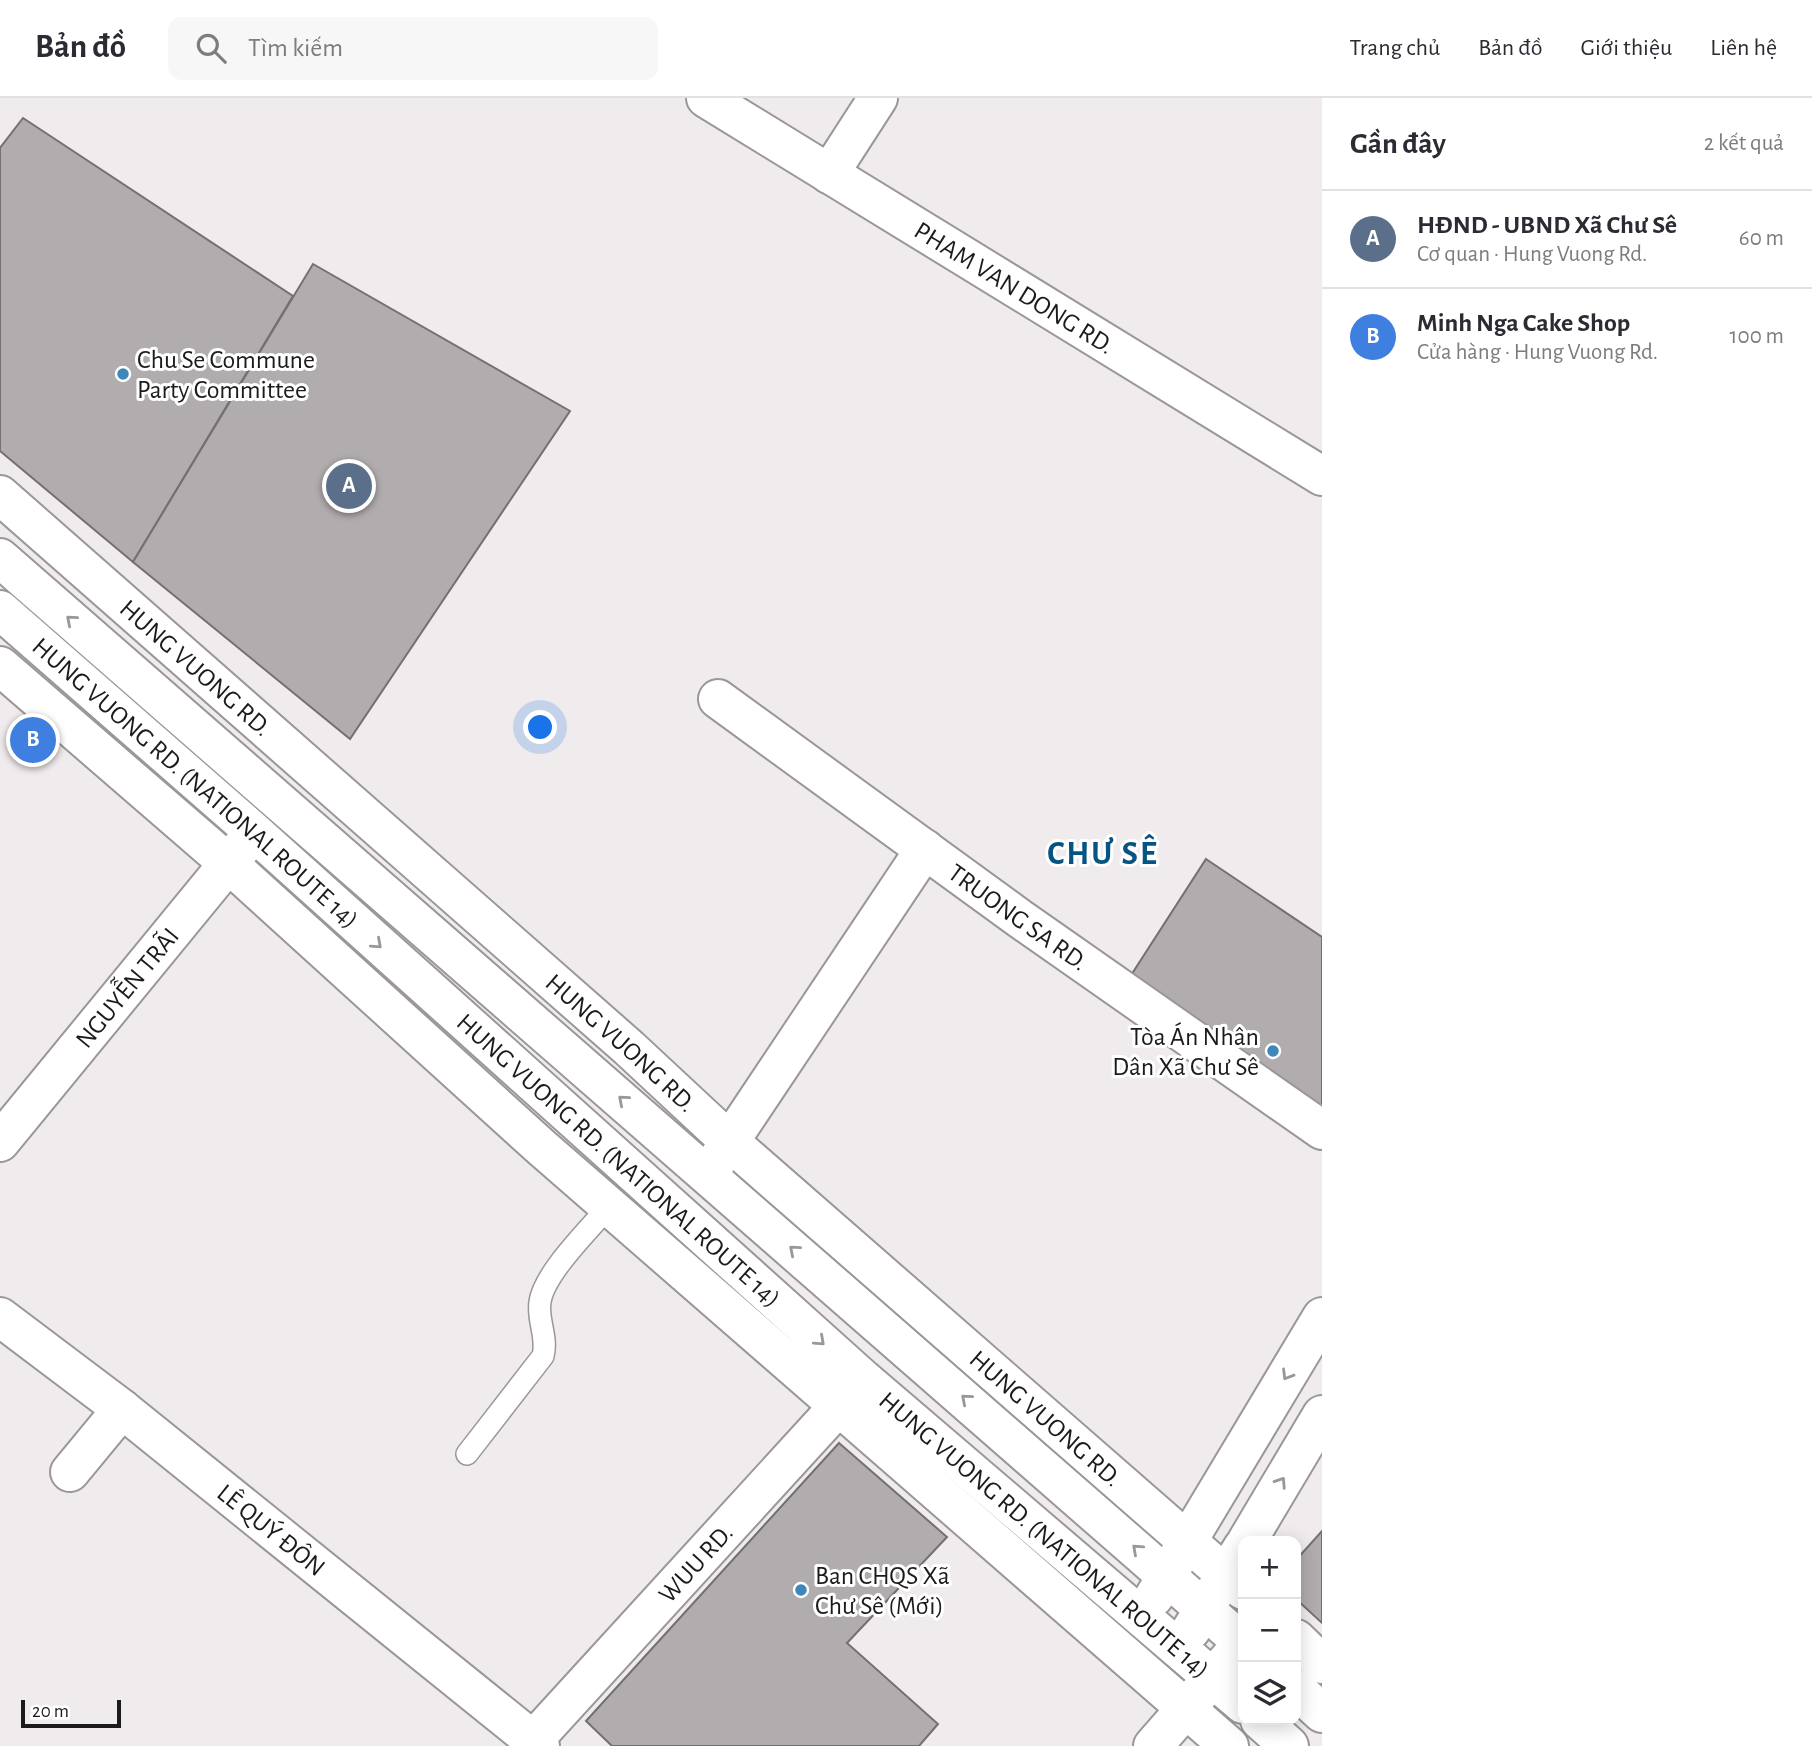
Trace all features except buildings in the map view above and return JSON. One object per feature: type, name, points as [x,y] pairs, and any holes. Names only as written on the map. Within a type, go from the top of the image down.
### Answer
[{"type":"street","name":"PHAM VAN DONG RD.","points":[[706,98],[1322,476]]},
{"type":"street","points":[[830,174],[878,98]]},
{"type":"street","name":"HUNG VUONG RD.","points":[[0,495],[619,1039],[730,1142],[1188,1539],[1238,1570]]},
{"type":"street","name":"HUNG VUONG RD. (NATIONAL ROUTE 14)","points":[[0,558],[1238,1638]]},
{"type":"street","name":"HUNG VUONG RD. (NATIONAL ROUTE 14)","points":[[0,610],[254,832],[851,1392],[1142,1616],[1238,1699]]},
{"type":"street","points":[[0,666],[228,863],[610,1206],[851,1392],[1229,1746]]},
{"type":"street","name":"TRUONG SA RD.","points":[[718,699],[1322,1130]]},
{"type":"street","name":"NGUYỄN TRÃI","points":[[0,1142],[254,832]]},
{"type":"street","points":[[708,1174],[925,849]]},
{"type":"street","name":"LÊ QUÝ ĐÔN","points":[[0,1317],[122,1409],[534,1744]]},
{"type":"street","points":[[1142,1616],[1322,1317]]},
{"type":"street","name":"WUU RD.","points":[[534,1744],[851,1392]]},
{"type":"street","points":[[70,1472],[122,1409]]},
{"type":"street","points":[[1250,1536],[1322,1415]]},
{"type":"street","points":[[1179,1649],[1205,1608],[1238,1570]]},
{"type":"street","points":[[1301,1644],[1322,1664]]},
{"type":"street","points":[[1153,1746],[1238,1649]]},
{"type":"street","points":[[1301,1694],[1322,1713]]},
{"type":"street","points":[[1266,1725],[1289,1746]]},
{"type":"lane","points":[[467,1454],[543,1356],[545,1346],[540,1303],[546,1285],[610,1206]]},
{"type":"place","name":"Chu Se Commune Party Committee","points":[[123,374]]},
{"type":"place","name":"HĐND - UBND Xã Chư Sê","points":[[349,486]]},
{"type":"place","name":"Minh Nga Cake Shop","points":[[33,740]]},
{"type":"place","name":"Tòa Án Nhân Dân Xã Chư Sê","points":[[1273,1051]]},
{"type":"place","name":"Ban CHQS Xã Chư Sê (Mới)","points":[[801,1590]]},
{"type":"district","name":"CHƯ SÊ","points":[[1103,852]]}]
